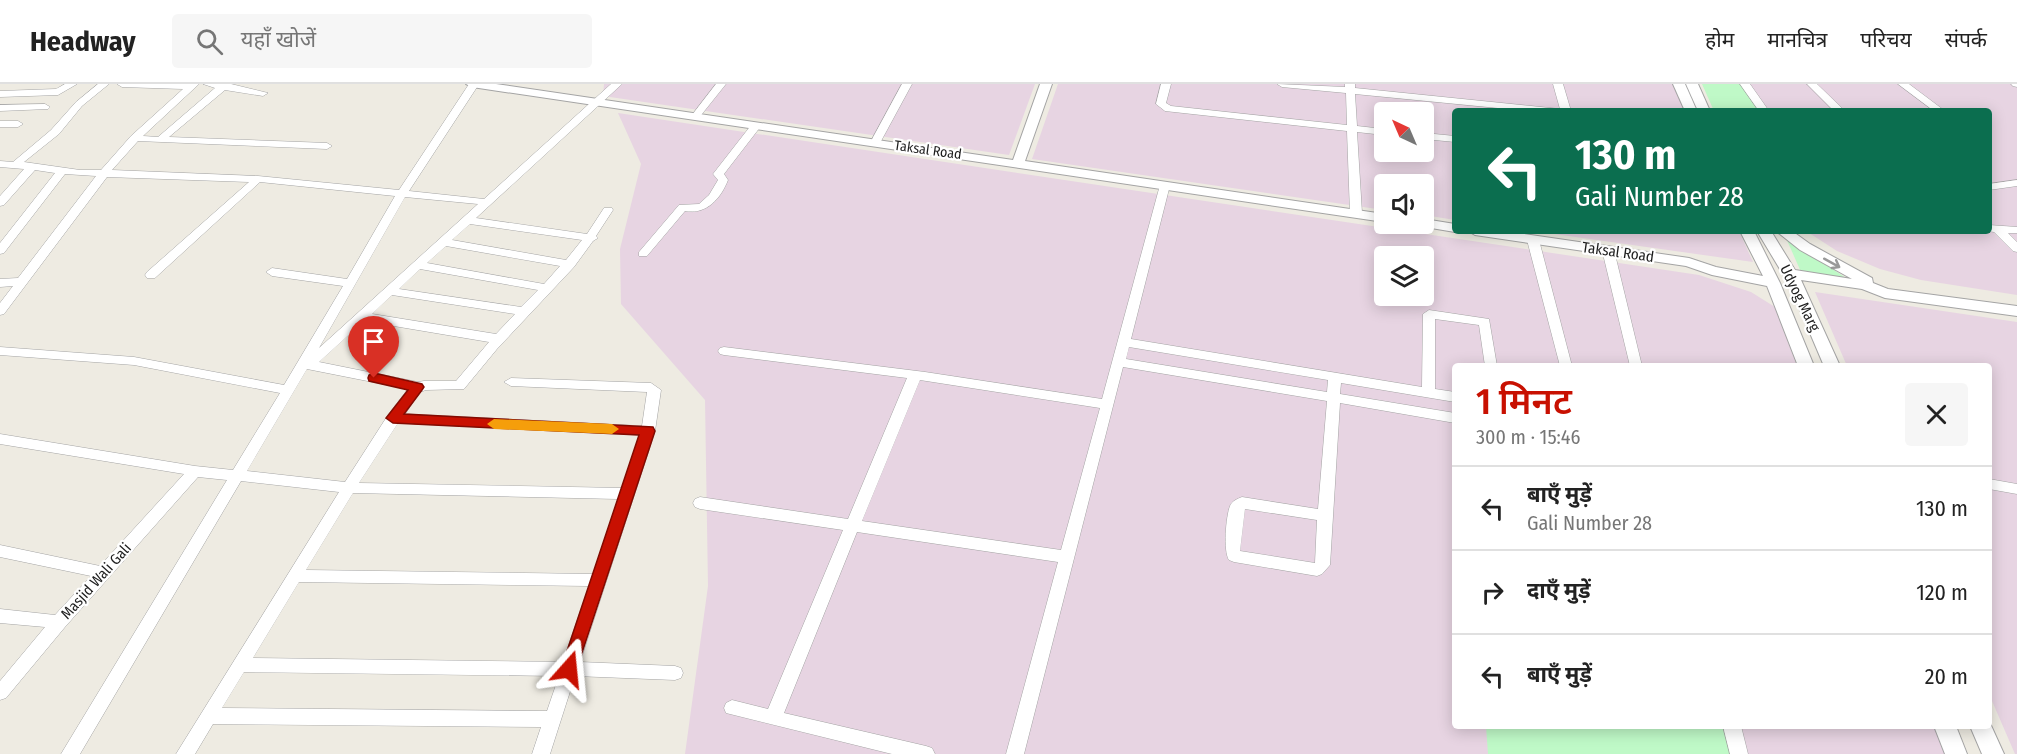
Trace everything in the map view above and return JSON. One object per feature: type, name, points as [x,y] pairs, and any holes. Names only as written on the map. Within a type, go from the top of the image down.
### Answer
[{"type":"street","points":[[28,93],[41,84]]},
{"type":"street","points":[[0,94],[61,91],[72,84]]},
{"type":"street","points":[[15,165],[55,132],[80,104],[104,84]]},
{"type":"street","points":[[122,84],[193,85]]},
{"type":"street","points":[[208,84],[263,93]]},
{"type":"street","points":[[70,754],[404,192],[473,84]]},
{"type":"street","name":"Taksal Road","points":[[473,84],[1374,216]]},
{"type":"street","points":[[297,375],[617,84]]},
{"type":"street","points":[[695,117],[721,84]]},
{"type":"street","points":[[875,143],[907,84]]},
{"type":"street","points":[[1018,163],[1046,84]]},
{"type":"street","points":[[1166,84],[1161,104],[1168,109],[1374,131]]},
{"type":"street","points":[[1282,84],[1350,87],[1532,108]]},
{"type":"street","points":[[1558,84],[1565,108]]},
{"type":"street","points":[[1679,84],[1690,108]]},
{"type":"street","points":[[1692,84],[1703,108]]},
{"type":"street","points":[[1745,84],[1762,108]]},
{"type":"street","points":[[1812,84],[1837,108]]},
{"type":"street","points":[[1903,84],[1936,108]]},
{"type":"street","points":[[0,311],[104,173],[135,138],[193,85]]},
{"type":"street","points":[[160,140],[225,85]]},
{"type":"street","points":[[1350,87],[1356,213]]},
{"type":"street","points":[[0,108],[45,107]]},
{"type":"street","points":[[0,124],[18,124]]},
{"type":"street","points":[[643,254],[683,207],[688,209],[704,206],[719,192],[723,180],[718,174],[756,126]]},
{"type":"street","points":[[1434,137],[1452,139]]},
{"type":"street","points":[[135,138],[327,146]]},
{"type":"street","points":[[0,164],[32,165],[62,171],[258,179],[486,202]]},
{"type":"street","points":[[0,203],[32,165]]},
{"type":"street","points":[[0,251],[62,171]]},
{"type":"street","points":[[151,275],[258,179]]},
{"type":"street","points":[[1992,187],[2017,183]]},
{"type":"street","points":[[1015,754],[1165,185]]},
{"type":"street","points":[[309,364],[418,387],[459,386],[499,339],[570,264],[592,238],[608,210]]},
{"type":"street","points":[[467,220],[592,238]]},
{"type":"street","points":[[1434,225],[1452,228]]},
{"type":"street","points":[[1994,229],[2017,230]]},
{"type":"street","points":[[1994,229],[2017,249]]},
{"type":"street","name":"Taksal Road","points":[[1494,234],[1689,262],[1710,261],[1769,276]]},
{"type":"street","name":"Udyog Marg","points":[[1748,234],[1784,308],[1805,363]]},
{"type":"street","name":"Udyog Marg","points":[[1766,234],[1793,280],[1831,363]]},
{"type":"street","points":[[1787,234],[1805,247],[1886,293],[2017,311]]},
{"type":"street","points":[[1533,240],[1565,363]]},
{"type":"street","points":[[442,242],[570,264]]},
{"type":"street","points":[[1608,250],[1635,363]]},
{"type":"street","name":"Taksal Road","points":[[1689,262],[1712,271],[1769,276]]},
{"type":"street","points":[[417,265],[547,288]]},
{"type":"street","points":[[1712,271],[1758,287],[1784,308]]},
{"type":"street","points":[[272,272],[351,283]]},
{"type":"street","points":[[1793,280],[1872,297],[1886,293]]},
{"type":"street","points":[[0,283],[21,282]]},
{"type":"street","points":[[388,291],[526,312]]},
{"type":"street","points":[[1428,393],[1429,314],[1485,322],[1491,363]]},
{"type":"street","points":[[360,316],[499,339]]},
{"type":"street","points":[[1124,342],[1452,397]]},
{"type":"street","points":[[0,351],[134,361],[286,390]]},
{"type":"street","points":[[724,351],[915,375],[1107,404]]},
{"type":"street","points":[[1118,362],[1452,417]]},
{"type":"street","points":[[772,718],[915,375]]},
{"type":"street","points":[[1325,516],[1242,503],[1237,507],[1232,553],[1234,556],[1317,570],[1322,565],[1335,377]]},
{"type":"street","points":[[511,382],[651,388],[654,395],[648,431],[541,754]]},
{"type":"street","points":[[185,754],[393,418],[418,387]]},
{"type":"street","points":[[393,418],[648,431]]},
{"type":"street","points":[[0,439],[195,471],[350,488],[627,494]]},
{"type":"street","name":"Masjid Wali Gali","points":[[0,693],[58,622],[195,471]]},
{"type":"street","points":[[1992,485],[2017,489]]},
{"type":"street","points":[[700,503],[1067,557]]},
{"type":"street","points":[[0,551],[103,573]]},
{"type":"street","points":[[296,576],[598,580]]},
{"type":"street","points":[[0,616],[58,622]]},
{"type":"street","points":[[240,665],[569,669],[675,673]]},
{"type":"street","points":[[732,708],[877,749],[926,754]]},
{"type":"street","points":[[208,716],[553,719]]},
{"type":"street","points":[[1733,729],[1738,754]]},
{"type":"street","points":[[1947,729],[1956,754]]},
{"type":"street","points":[[1982,729],[1993,754]]},
{"type":"shaded area","points":[[604,84],[1035,84],[1009,155],[603,96]]},
{"type":"shaded area","points":[[1058,84],[1674,84],[1685,108],[1452,108],[1452,220],[1434,217],[1434,174],[1374,174],[1374,209],[1032,159]]},
{"type":"shaded area","points":[[1712,84],[2017,84],[2017,295],[1921,280],[1880,269],[1837,251],[1811,234],[1992,234],[1992,108],[1724,108]]},
{"type":"shaded area","points":[[618,113],[1374,226],[1374,234],[1425,234],[1699,275],[1751,292],[1775,307],[1796,363],[1452,363],[1452,729],[1936,729],[1945,754],[685,754],[708,586],[705,400],[621,304],[620,249],[641,164]]},
{"type":"shaded area","points":[[1554,234],[1740,234],[1753,262]]},
{"type":"shaded area","points":[[1815,292],[2017,322],[2017,754],[2015,754],[1992,701],[1992,363],[1846,363]]},
{"type":"green space","points":[[1702,84],[1746,84],[1766,108],[1713,108]]},
{"type":"green space","points":[[1786,238],[1846,278],[1801,272]]},
{"type":"green space","points":[[1486,729],[1728,729],[1734,754],[1488,754]]},
{"type":"slow traffic","points":[[494,424],[612,429]]},
{"type":"route","points":[[374,378],[418,387],[393,418],[648,431],[569,669]]}]
